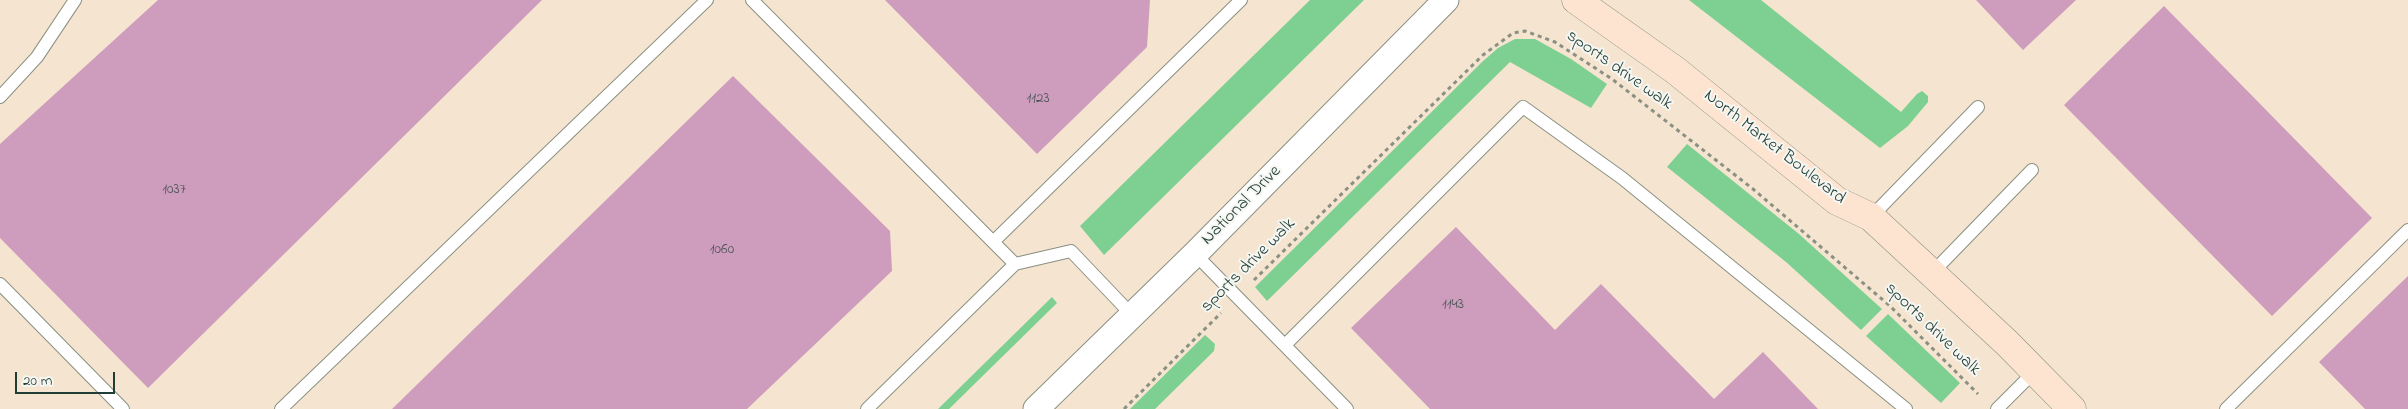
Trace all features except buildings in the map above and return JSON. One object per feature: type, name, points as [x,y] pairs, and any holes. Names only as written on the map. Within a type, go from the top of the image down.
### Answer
[{"type":"main road","name":"North Market Boulevard","points":[[1576,0],[1675,70],[1837,201],[1871,217],[2035,371],[2072,409]]},
{"type":"street","name":"National Drive","points":[[1036,409],[1195,254],[1446,0]]},
{"type":"lane","points":[[281,409],[708,0]]},
{"type":"lane","points":[[752,0],[1015,264]]},
{"type":"lane","points":[[993,242],[1241,0]]},
{"type":"lane","points":[[0,97],[38,57],[70,2]]},
{"type":"lane","points":[[1285,345],[1523,107],[1622,178],[1906,409]]},
{"type":"lane","points":[[1871,217],[1978,107]]},
{"type":"lane","points":[[1932,274],[2032,170]]},
{"type":"lane","points":[[2226,409],[2408,230]]},
{"type":"lane","points":[[867,409],[1015,264],[1071,251],[1132,315]]},
{"type":"lane","points":[[1195,254],[1347,409]]},
{"type":"lane","points":[[0,284],[123,409]]},
{"type":"lane","points":[[1998,409],[2035,371]]},
{"type":"path","name":"sports drive walk","points":[[1124,409],[1483,55],[1513,33],[1525,31],[1555,42],[1612,79],[1754,189],[1890,306],[1979,394]]},
{"type":"green space","points":[[1310,0],[1364,0],[1104,255],[1080,226]]},
{"type":"green space","points":[[1689,0],[1761,0],[1901,112],[1922,91],[1928,96],[1928,102],[1908,126],[1880,148]]},
{"type":"green space","points":[[1515,39],[1535,39],[1571,59],[1607,84],[1591,108],[1510,62],[1267,301],[1255,287],[1482,62],[1498,48]]},
{"type":"green space","points":[[1687,144],[1799,234],[1882,309],[1861,330],[1786,262],[1667,167]]},
{"type":"green space","points":[[1052,297],[1057,303],[949,409],[938,409]]},
{"type":"green space","points":[[1888,314],[1960,383],[1941,403],[1866,336]]},
{"type":"green space","points":[[1205,335],[1215,344],[1214,351],[1155,409],[1130,409]]}]
